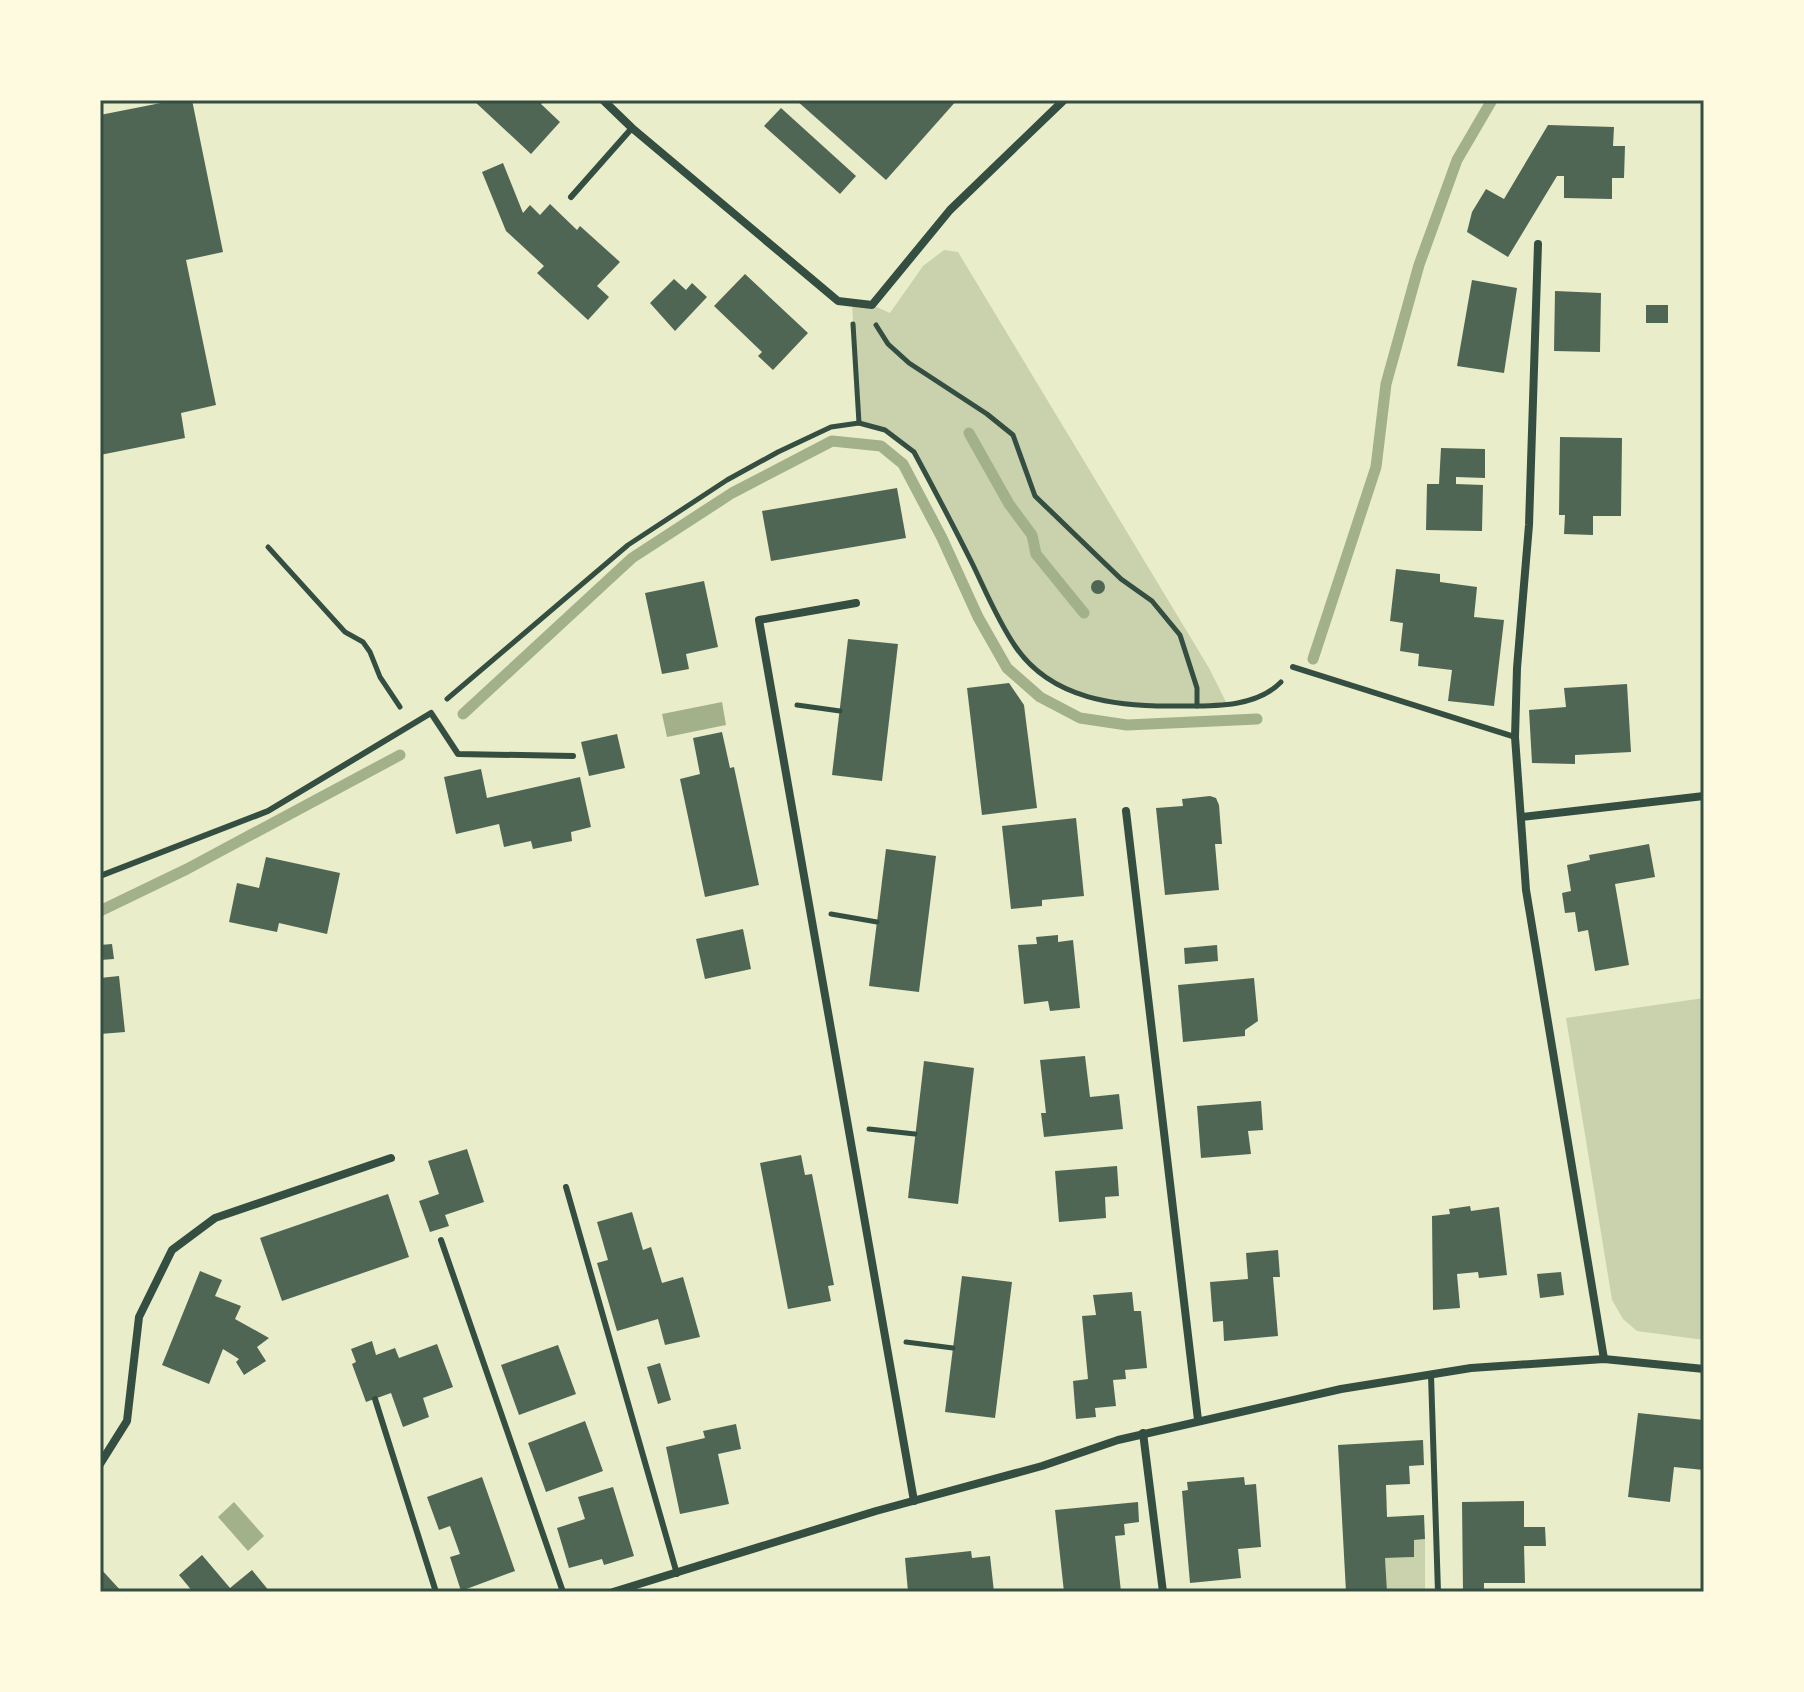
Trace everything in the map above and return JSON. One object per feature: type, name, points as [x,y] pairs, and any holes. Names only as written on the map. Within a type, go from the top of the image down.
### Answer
[{"type":"street","points":[[603,100],[632,128],[838,301],[872,305],[950,210],[1064,100]]},
{"type":"street","points":[[1538,244],[1529,525],[1517,668],[1515,737],[1526,890],[1604,1359]]},
{"type":"street","points":[[856,603],[759,620],[914,1501]]},
{"type":"street","points":[[1522,817],[1704,796]]},
{"type":"street","points":[[1126,811],[1198,1420]]},
{"type":"street","points":[[100,1464],[127,1421],[139,1317],[172,1250],[215,1218],[391,1158]]},
{"type":"street","points":[[613,1592],[914,1501],[1042,1466],[1143,1433],[1341,1389],[1471,1368],[1604,1359],[1704,1369]]},
{"type":"street","points":[[1143,1433],[1163,1592]]},
{"type":"lane","points":[[571,197],[632,128]]},
{"type":"lane","points":[[1293,667],[1515,737]]},
{"type":"lane","points":[[100,876],[268,811],[431,713],[458,754],[573,756]]},
{"type":"lane","points":[[566,1187],[677,1574]]},
{"type":"lane","points":[[441,1240],[563,1592]]},
{"type":"lane","points":[[1431,1375],[1438,1592]]},
{"type":"lane","points":[[375,1399],[436,1592]]},
{"type":"path","points":[[852,303],[859,423]]},
{"type":"path","points":[[872,305],[876,325],[888,344],[909,363],[987,414],[1013,435],[1035,496],[1121,579],[1152,601],[1180,635],[1197,688],[1197,706]]},
{"type":"path","points":[[268,547],[345,632],[363,642],[391,698],[414,723]]},
{"type":"path","points":[[773,701],[840,711]]},
{"type":"path","points":[[810,911],[877,922]]},
{"type":"path","points":[[848,1127],[915,1134]]},
{"type":"path","points":[[886,1339],[953,1348]]},
{"type":"shaded area","points":[[944,250],[958,252],[1209,668],[1227,704],[1126,706],[1072,691],[1041,674],[1016,648],[914,452],[885,430],[859,423],[852,303],[872,305],[890,313],[923,266]]},
{"type":"shaded area","points":[[722,702],[726,725],[667,737],[662,714]]},
{"type":"shaded area","points":[[1704,998],[1704,1340],[1637,1331],[1623,1319],[1612,1300],[1566,1018]]},
{"type":"shaded area","points":[[234,1502],[264,1536],[248,1551],[218,1517]]},
{"type":"shaded area","points":[[1425,1539],[1425,1589],[1386,1591],[1385,1558],[1414,1557],[1414,1540]]},
{"type":"building","points":[[176,100],[192,100],[223,252],[186,260],[216,405],[181,413],[185,438],[100,455],[100,115]]},
{"type":"building","points":[[473,100],[545,100],[541,104],[560,122],[531,154]]},
{"type":"building","points":[[796,100],[957,100],[886,180]]},
{"type":"building","points":[[781,108],[856,176],[840,194],[764,126]]},
{"type":"building","points":[[1548,125],[1614,127],[1613,146],[1625,146],[1624,178],[1612,178],[1612,199],[1564,198],[1564,176],[1557,176],[1508,257],[1467,232],[1472,212],[1486,189],[1504,199]]},
{"type":"building","points":[[503,163],[523,213],[530,205],[540,215],[550,204],[577,230],[580,226],[620,262],[597,286],[609,297],[588,320],[537,273],[544,266],[506,231],[482,172]]},
{"type":"building","points":[[745,274],[808,333],[773,370],[758,356],[762,352],[714,306]]},
{"type":"building","points":[[674,279],[686,290],[692,283],[707,297],[675,331],[650,303]]},
{"type":"building","points":[[1472,280],[1517,288],[1504,373],[1457,366]]},
{"type":"building","points":[[1555,291],[1601,293],[1600,352],[1554,351]]},
{"type":"building","points":[[1646,305],[1668,305],[1668,323],[1646,323]]},
{"type":"building","points":[[1560,437],[1622,438],[1621,516],[1593,516],[1593,535],[1564,534],[1565,515],[1559,515]]},
{"type":"building","points":[[1441,448],[1485,449],[1485,478],[1456,477],[1456,484],[1483,485],[1482,531],[1426,530],[1427,484],[1439,484]]},
{"type":"building","points":[[897,488],[906,538],[771,561],[762,511]]},
{"type":"building","points":[[1396,569],[1440,574],[1440,582],[1477,587],[1474,617],[1504,620],[1494,706],[1448,701],[1452,670],[1418,666],[1419,654],[1400,651],[1403,623],[1390,621]]},
{"type":"building","points":[[1098,580],[1105,587],[1098,594],[1091,587]]},
{"type":"building","points":[[704,581],[718,647],[686,654],[689,669],[662,674],[645,593]]},
{"type":"building","points":[[848,639],[898,644],[882,781],[832,775]]},
{"type":"building","points":[[1009,683],[1024,705],[1037,808],[982,815],[967,688]]},
{"type":"building","points":[[1627,684],[1631,752],[1575,755],[1575,764],[1532,763],[1529,710],[1566,707],[1564,688]]},
{"type":"building","points":[[722,732],[730,768],[734,767],[759,885],[705,897],[680,779],[700,774],[693,738]]},
{"type":"building","points":[[617,734],[625,768],[589,776],[581,742]]},
{"type":"building","points":[[481,769],[487,798],[580,777],[591,827],[571,832],[572,841],[533,849],[531,841],[504,847],[499,824],[456,834],[444,777]]},
{"type":"building","points":[[1216,798],[1219,805],[1222,844],[1215,844],[1219,890],[1165,895],[1156,808],[1183,806],[1182,799]]},
{"type":"building","points":[[1076,818],[1084,896],[1042,900],[1042,906],[1011,909],[1002,826]]},
{"type":"building","points":[[1649,844],[1655,877],[1615,884],[1629,965],[1595,971],[1588,930],[1578,932],[1575,912],[1565,913],[1562,893],[1571,891],[1567,865],[1590,860],[1589,855]]},
{"type":"building","points":[[886,849],[936,856],[919,992],[869,986]]},
{"type":"building","points":[[266,857],[340,873],[327,934],[279,923],[277,932],[229,922],[237,883],[259,888]]},
{"type":"building","points":[[743,929],[751,969],[705,979],[696,939]]},
{"type":"building","points":[[1058,935],[1058,942],[1073,940],[1080,1008],[1050,1011],[1048,1001],[1024,1004],[1018,945],[1037,944],[1036,937]]},
{"type":"building","points":[[112,944],[114,959],[100,960],[100,945]]},
{"type":"building","points":[[1217,945],[1218,961],[1185,964],[1184,948]]},
{"type":"building","points":[[119,976],[125,1032],[100,1034],[100,978]]},
{"type":"building","points":[[1254,978],[1258,1021],[1245,1030],[1245,1036],[1183,1042],[1178,985]]},
{"type":"building","points":[[1085,1056],[1090,1097],[1119,1094],[1123,1129],[1044,1137],[1041,1113],[1046,1113],[1040,1060]]},
{"type":"building","points":[[924,1061],[974,1068],[958,1204],[908,1198]]},
{"type":"building","points":[[1261,1101],[1263,1130],[1248,1131],[1251,1154],[1201,1158],[1197,1106]]},
{"type":"building","points":[[467,1149],[484,1202],[445,1215],[449,1226],[430,1232],[419,1201],[439,1194],[428,1161]]},
{"type":"building","points":[[801,1155],[805,1175],[812,1174],[834,1285],[828,1286],[831,1301],[788,1309],[760,1163]]},
{"type":"building","points":[[1117,1166],[1119,1196],[1105,1197],[1106,1218],[1059,1222],[1055,1171]]},
{"type":"building","points":[[388,1194],[409,1257],[282,1301],[260,1238]]},
{"type":"building","points":[[1470,1206],[1471,1211],[1499,1207],[1507,1275],[1479,1278],[1478,1272],[1457,1274],[1460,1308],[1433,1310],[1432,1216],[1450,1214],[1449,1209]]},
{"type":"building","points":[[632,1212],[643,1250],[651,1247],[662,1283],[683,1277],[700,1337],[665,1345],[658,1319],[617,1331],[597,1263],[608,1260],[597,1222]]},
{"type":"building","points":[[1278,1250],[1280,1277],[1273,1277],[1278,1336],[1224,1341],[1223,1321],[1213,1322],[1210,1282],[1248,1279],[1246,1253]]},
{"type":"building","points":[[200,1271],[222,1280],[215,1296],[241,1306],[235,1319],[269,1338],[257,1347],[266,1361],[244,1375],[236,1362],[239,1359],[223,1349],[209,1384],[162,1365]]},
{"type":"building","points":[[1561,1272],[1564,1295],[1540,1298],[1537,1274]]},
{"type":"building","points":[[962,1276],[1012,1282],[995,1418],[945,1412]]},
{"type":"building","points":[[1132,1292],[1134,1311],[1141,1311],[1147,1368],[1125,1370],[1126,1379],[1113,1380],[1116,1406],[1095,1408],[1096,1417],[1076,1419],[1073,1381],[1088,1379],[1082,1316],[1096,1315],[1093,1295]]},
{"type":"building","points":[[372,1341],[376,1355],[395,1348],[399,1358],[437,1344],[453,1387],[423,1398],[429,1417],[403,1427],[391,1393],[366,1402],[352,1364],[356,1362],[351,1349]]},
{"type":"building","points":[[558,1345],[576,1394],[519,1415],[501,1365]]},
{"type":"building","points":[[660,1363],[671,1400],[658,1404],[647,1367]]},
{"type":"building","points":[[1638,1413],[1704,1420],[1704,1470],[1674,1467],[1670,1502],[1628,1497]]},
{"type":"building","points":[[585,1421],[603,1471],[546,1492],[528,1443]]},
{"type":"building","points":[[736,1424],[741,1449],[718,1454],[729,1504],[680,1514],[666,1447],[705,1438],[703,1431]]},
{"type":"building","points":[[1423,1440],[1424,1465],[1409,1466],[1410,1484],[1386,1485],[1387,1517],[1424,1515],[1425,1539],[1414,1540],[1414,1557],[1385,1558],[1387,1592],[1346,1592],[1338,1445]]},
{"type":"building","points":[[482,1477],[515,1571],[461,1591],[450,1557],[460,1554],[450,1526],[439,1530],[427,1497]]},
{"type":"building","points":[[1244,1477],[1245,1485],[1256,1484],[1261,1547],[1238,1549],[1241,1578],[1190,1583],[1182,1491],[1188,1490],[1187,1482]]},
{"type":"building","points":[[613,1487],[634,1556],[604,1565],[602,1559],[569,1568],[557,1528],[585,1519],[578,1497]]},
{"type":"building","points":[[1524,1501],[1524,1527],[1545,1527],[1546,1546],[1524,1546],[1525,1583],[1484,1583],[1484,1592],[1463,1592],[1462,1502]]},
{"type":"building","points":[[1138,1502],[1139,1522],[1124,1524],[1125,1535],[1115,1536],[1121,1592],[1064,1592],[1055,1510]]},
{"type":"building","points":[[971,1551],[972,1558],[990,1556],[994,1592],[908,1592],[905,1558]]},
{"type":"building","points":[[202,1555],[230,1588],[252,1570],[270,1592],[193,1592],[179,1575]]},
{"type":"building","points":[[100,1568],[122,1592],[100,1592]]},
{"type":"waterway","points":[[1313,659],[1376,467],[1386,384],[1419,265],[1457,160],[1492,100]]},
{"type":"waterway","points":[[969,433],[1009,504],[1032,535],[1036,554],[1084,613]]},
{"type":"waterway","points":[[463,714],[632,558],[732,493],[832,441],[881,446],[903,464],[942,538],[978,617],[1007,668],[1040,697],[1080,718],[1127,725],[1257,719]]},
{"type":"waterway","points":[[100,911],[187,869],[400,755]]}]
